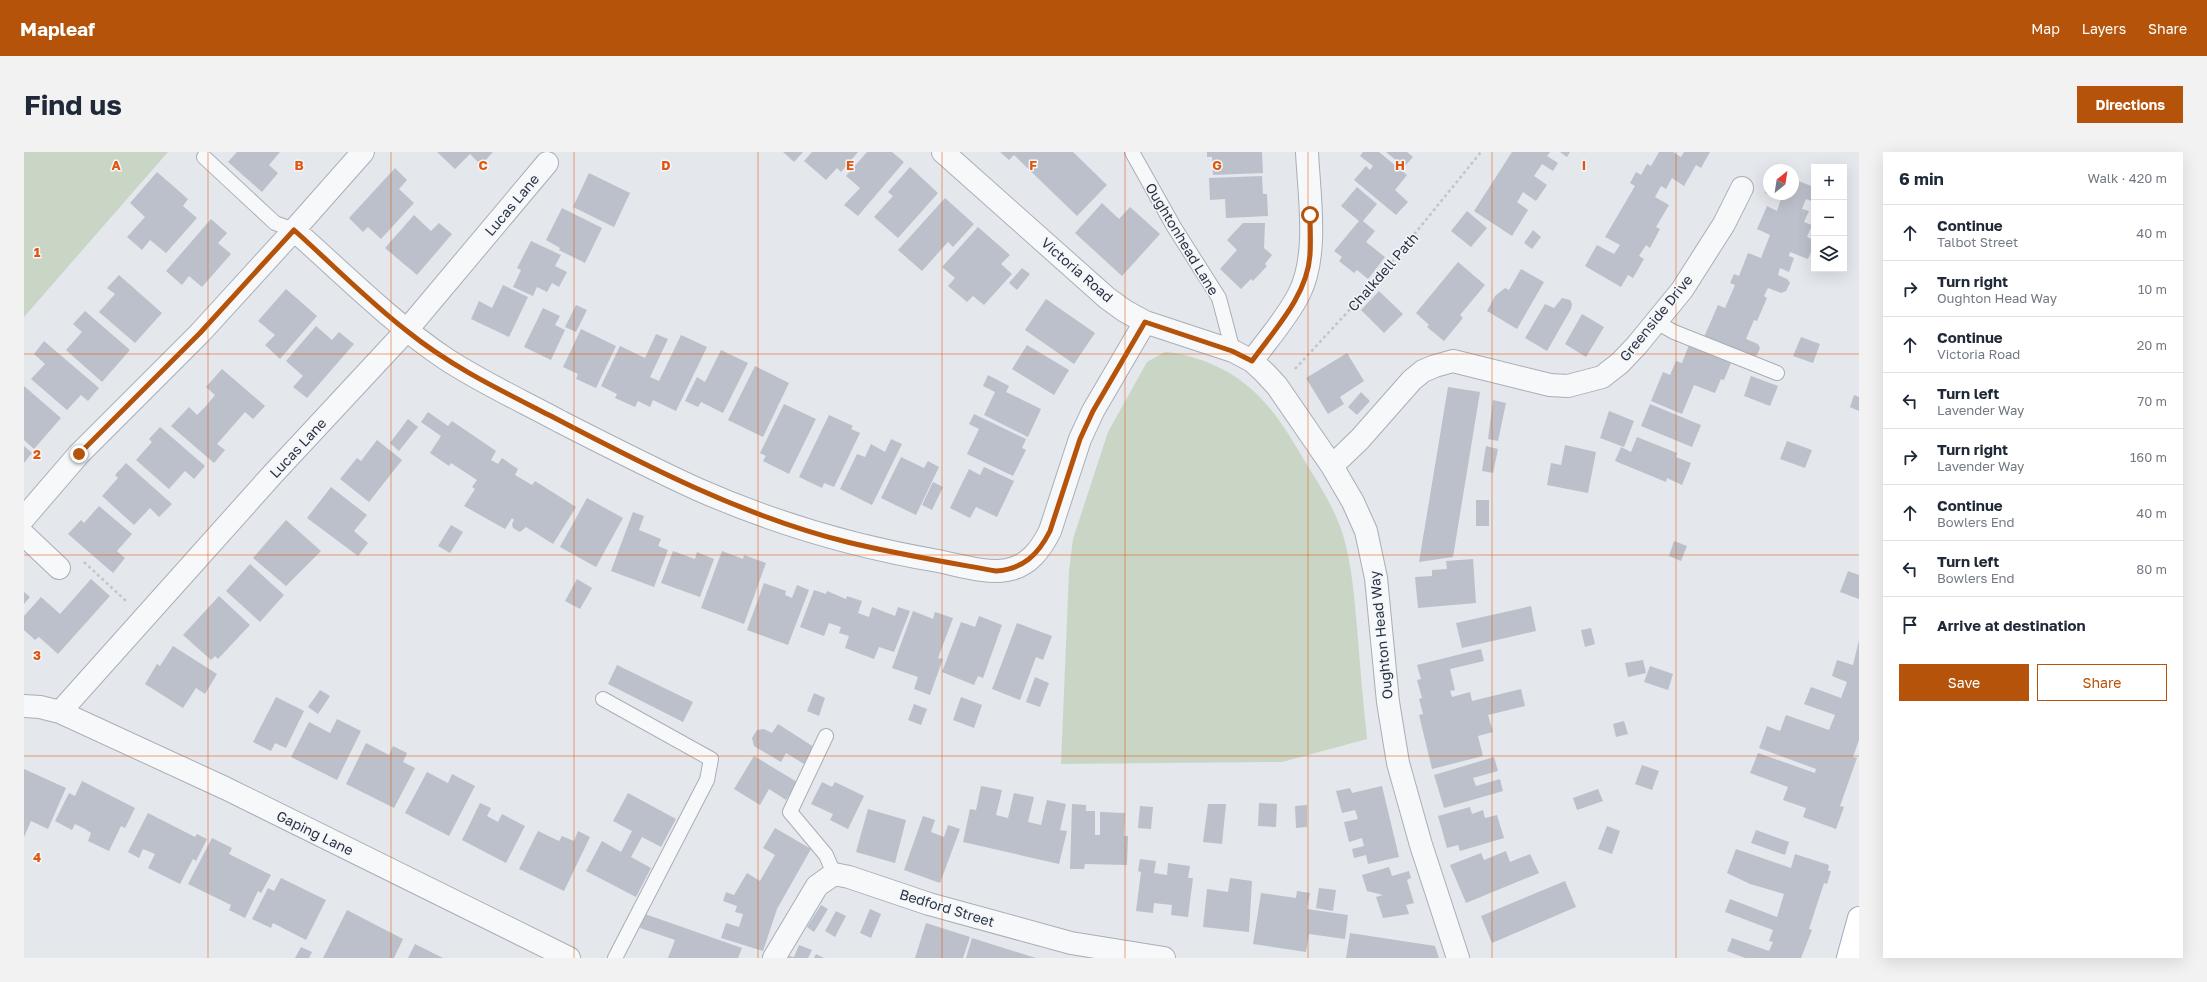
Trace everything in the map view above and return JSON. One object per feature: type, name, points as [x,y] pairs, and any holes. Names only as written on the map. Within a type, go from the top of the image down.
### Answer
[{"type":"main road","points":[[1848,958],[1859,918]]},
{"type":"street","points":[[24,518],[79,454],[200,333],[363,152]]},
{"type":"street","name":"Victoria Road","points":[[943,152],[1107,298],[1125,311],[1145,322],[1232,351]]},
{"type":"street","points":[[1252,361],[1299,295],[1305,281],[1310,256],[1307,152]]},
{"type":"street","name":"Lucas Lane","points":[[60,712],[267,481],[406,331],[551,158]]},
{"type":"street","name":"Greenside Drive","points":[[1332,466],[1360,440],[1412,380],[1423,371],[1435,366],[1453,361],[1474,364],[1550,385],[1568,386],[1602,377],[1620,363],[1656,322],[1691,277],[1724,224],[1742,188]]},
{"type":"street","points":[[294,230],[406,331],[449,361],[619,452],[698,490],[776,519],[846,542],[912,556],[996,571],[1018,567],[1036,554],[1044,544],[1050,531],[1080,439],[1093,411],[1145,322]]},
{"type":"street","name":"Oughton Head Way","points":[[1232,351],[1252,361],[1277,386],[1332,466],[1353,502],[1366,531],[1376,578],[1388,702],[1398,763],[1421,845],[1458,958]]},
{"type":"street","points":[[24,535],[59,568]]},
{"type":"street","points":[[24,706],[40,707],[60,712]]},
{"type":"street","name":"Gaping Lane","points":[[60,712],[225,788],[569,958]]},
{"type":"street","points":[[774,958],[817,886],[834,874]]},
{"type":"street","name":"Bedford Street","points":[[834,874],[849,877],[929,904],[1064,942],[1164,958]]},
{"type":"lane","name":"Oughtonhead Lane","points":[[1132,152],[1174,226],[1219,298],[1232,351]]},
{"type":"lane","points":[[204,157],[275,223],[294,230]]},
{"type":"lane","points":[[1656,322],[1674,332],[1777,373]]},
{"type":"lane","points":[[602,699],[711,759],[707,780],[614,958]]},
{"type":"lane","points":[[826,736],[790,812],[826,855],[834,874]]},
{"type":"path","name":"Chalkdell Path","points":[[1277,386],[1310,355],[1378,279],[1481,152]]},
{"type":"path","points":[[81,559],[145,617]]},
{"type":"green space","points":[[24,152],[168,152],[24,317]]},
{"type":"green space","points":[[1165,352],[1176,353],[1209,363],[1242,381],[1255,392],[1288,433],[1327,499],[1343,535],[1351,569],[1367,739],[1282,762],[1061,764],[1069,571],[1073,539],[1108,432],[1147,362]]},
{"type":"building","points":[[237,152],[280,152],[269,165],[278,173],[262,192],[228,162]]},
{"type":"building","points":[[437,152],[493,152],[481,165],[470,154],[455,169]]},
{"type":"building","points":[[783,152],[803,152],[794,162]]},
{"type":"building","points":[[812,152],[858,152],[841,172],[837,168],[826,180],[804,161]]},
{"type":"building","points":[[867,152],[892,152],[904,162],[858,216],[844,205],[860,188],[846,176]]},
{"type":"building","points":[[1000,152],[1073,152],[1107,185],[1077,216],[1014,155],[1009,160]]},
{"type":"building","points":[[1207,152],[1262,152],[1263,173],[1213,175],[1212,157],[1207,157]]},
{"type":"building","points":[[1363,152],[1379,152],[1407,175],[1395,190],[1408,202],[1396,215],[1354,180],[1366,166],[1370,170],[1373,166],[1360,156]]},
{"type":"building","points":[[1386,152],[1407,152],[1413,157],[1404,167]]},
{"type":"building","points":[[1512,152],[1550,152],[1547,156],[1558,163],[1553,171],[1542,164],[1534,176],[1547,185],[1536,201],[1523,192],[1517,202],[1528,210],[1512,236],[1474,211]]},
{"type":"building","points":[[1560,152],[1570,152],[1567,157]]},
{"type":"building","points":[[1659,152],[1673,152],[1681,157],[1684,152],[1710,152],[1701,168],[1696,165],[1684,186],[1672,178],[1666,189],[1661,186],[1655,197],[1669,205],[1656,227],[1660,229],[1650,248],[1646,245],[1639,256],[1644,259],[1633,278],[1628,275],[1621,287],[1585,266],[1597,245],[1614,254],[1620,245],[1605,237],[1635,186],[1630,183],[1636,172],[1641,175],[1647,164],[1651,166]]},
{"type":"building","points":[[910,167],[938,193],[898,238],[874,217],[893,196],[888,192]]},
{"type":"building","points":[[395,168],[407,180],[399,189],[414,203],[381,239],[368,227],[363,232],[349,218]]},
{"type":"building","points":[[157,172],[188,199],[183,206],[197,218],[166,253],[150,240],[142,250],[127,237],[145,217],[130,203]]},
{"type":"building","points":[[589,173],[630,193],[614,227],[573,207]]},
{"type":"building","points":[[1262,176],[1263,194],[1267,194],[1268,216],[1226,218],[1225,199],[1210,200],[1209,178]]},
{"type":"building","points":[[1799,181],[1811,186],[1811,201],[1806,199],[1802,209],[1809,211],[1804,222],[1811,225],[1807,237],[1811,239],[1811,252],[1808,259],[1790,252],[1789,256],[1794,258],[1789,272],[1780,268],[1778,275],[1787,279],[1790,283],[1786,291],[1781,293],[1768,288],[1764,296],[1767,298],[1757,321],[1754,320],[1746,339],[1758,344],[1760,348],[1757,355],[1753,357],[1704,337],[1718,305],[1725,308],[1735,285],[1730,283],[1734,274],[1739,276],[1748,253],[1761,258],[1770,235],[1757,229],[1767,206],[1777,211],[1781,200],[1799,200]]},
{"type":"building","points":[[1357,187],[1377,204],[1363,221],[1375,231],[1366,242],[1385,257],[1368,279],[1357,270],[1354,273],[1339,261],[1342,257],[1334,251],[1359,221],[1341,206]]},
{"type":"building","points":[[945,198],[974,224],[953,247],[948,242],[922,271],[898,250]]},
{"type":"building","points":[[1102,203],[1119,219],[1130,207],[1160,234],[1122,276],[1075,233]]},
{"type":"building","points":[[562,208],[602,228],[585,263],[559,250],[560,248],[546,240]]},
{"type":"building","points":[[1467,211],[1487,228],[1471,247],[1451,231]]},
{"type":"building","points":[[414,215],[431,231],[439,223],[452,234],[417,275],[385,248]]},
{"type":"building","points":[[211,219],[227,233],[218,243],[231,254],[202,287],[189,276],[182,285],[166,271]]},
{"type":"building","points":[[1243,223],[1265,223],[1264,248],[1272,255],[1265,264],[1267,266],[1253,281],[1251,279],[1241,289],[1220,269],[1237,250],[1227,240]]},
{"type":"building","points":[[978,227],[1010,255],[1001,264],[1012,274],[984,305],[973,296],[967,302],[948,286],[955,278],[942,267]]},
{"type":"building","points":[[1533,230],[1541,237],[1532,249],[1524,243]]},
{"type":"building","points":[[531,241],[561,255],[555,266],[567,272],[559,287],[552,283],[547,292],[537,287],[533,296],[513,287],[521,270],[517,268]]},
{"type":"building","points":[[1458,262],[1485,285],[1460,315],[1463,318],[1444,341],[1427,327],[1429,325],[1416,313]]},
{"type":"building","points":[[1022,268],[1030,274],[1017,290],[1009,283]]},
{"type":"building","points":[[1521,269],[1544,282],[1517,329],[1487,311],[1495,296],[1505,288],[1509,290]]},
{"type":"building","points":[[119,275],[162,313],[135,343],[99,312],[115,294],[107,288]]},
{"type":"building","points":[[503,285],[528,297],[509,337],[471,319],[479,301],[492,308]]},
{"type":"building","points":[[286,289],[317,316],[280,359],[265,345],[275,335],[258,321]]},
{"type":"building","points":[[1379,291],[1403,314],[1384,333],[1361,310]]},
{"type":"building","points":[[1562,298],[1570,300],[1572,304],[1571,309],[1547,351],[1525,338],[1545,304],[1554,308]]},
{"type":"building","points":[[1046,299],[1095,333],[1074,364],[1025,330]]},
{"type":"building","points":[[576,305],[587,310],[576,332],[565,327]]},
{"type":"building","points":[[543,308],[560,316],[555,325],[565,330],[551,360],[524,347]]},
{"type":"building","points":[[85,311],[130,350],[102,382],[66,350],[82,332],[73,324]]},
{"type":"building","points":[[1582,314],[1604,327],[1586,357],[1565,344]]},
{"type":"building","points":[[316,326],[332,340],[339,332],[354,344],[307,398],[293,387],[303,376],[286,361]]},
{"type":"building","points":[[581,329],[616,346],[596,388],[576,379],[578,374],[563,367]]},
{"type":"building","points":[[656,334],[668,339],[650,377],[659,381],[681,335],[707,347],[676,411],[653,400],[650,407],[638,401],[635,407],[615,398],[617,394],[601,386],[620,346],[645,358]]},
{"type":"building","points":[[1801,337],[1820,344],[1813,363],[1793,356]]},
{"type":"building","points":[[44,341],[99,388],[88,401],[81,395],[67,410],[31,379],[45,364],[34,354]]},
{"type":"building","points":[[1027,345],[1069,370],[1054,395],[1012,369]]},
{"type":"building","points":[[1689,345],[1731,363],[1724,380],[1721,379],[1715,393],[1694,385],[1682,414],[1651,401],[1663,372],[1670,375],[1676,361],[1682,363]]},
{"type":"building","points":[[721,350],[748,363],[723,413],[701,402],[698,407],[685,401],[697,377],[705,382]]},
{"type":"building","points":[[1347,353],[1364,381],[1340,397],[1344,404],[1328,414],[1306,378]]},
{"type":"building","points":[[755,366],[789,383],[763,437],[728,420]]},
{"type":"building","points":[[222,369],[265,406],[253,419],[245,412],[217,444],[225,450],[214,463],[171,426],[189,407],[197,415],[206,406],[215,395],[206,387]]},
{"type":"building","points":[[988,375],[1009,386],[1006,392],[1041,409],[1028,437],[984,415],[995,392],[983,386]]},
{"type":"building","points":[[1751,376],[1778,386],[1770,406],[1744,396]]},
{"type":"building","points":[[24,386],[61,418],[34,449],[24,440]]},
{"type":"building","points":[[1448,387],[1480,392],[1453,557],[1419,562]]},
{"type":"building","points":[[1361,392],[1370,401],[1357,415],[1348,407]]},
{"type":"building","points":[[1854,395],[1859,397],[1859,411],[1850,407]]},
{"type":"building","points":[[1493,400],[1506,403],[1498,441],[1488,439]]},
{"type":"building","points":[[784,404],[816,419],[789,474],[763,461],[766,456],[760,453]]},
{"type":"building","points":[[1650,404],[1701,425],[1692,447],[1641,426]]},
{"type":"building","points":[[1609,411],[1634,421],[1624,447],[1600,438]]},
{"type":"building","points":[[428,412],[448,426],[452,421],[496,451],[491,460],[498,464],[502,458],[518,469],[515,475],[532,485],[535,481],[576,507],[553,544],[526,527],[520,532],[513,528],[512,524],[514,520],[512,518],[505,529],[464,506],[475,489],[472,487],[477,480],[451,463],[449,466],[430,453],[441,436],[421,422]]},
{"type":"building","points":[[974,414],[1026,439],[1022,448],[1026,450],[1013,476],[967,454],[979,429],[969,424]]},
{"type":"building","points":[[829,415],[853,426],[851,429],[860,433],[834,487],[824,483],[822,488],[799,477]]},
{"type":"building","points":[[408,419],[418,427],[399,451],[390,443]]},
{"type":"building","points":[[160,427],[205,466],[194,479],[185,471],[169,489],[136,460],[152,442],[149,439]]},
{"type":"building","points":[[1637,437],[1677,453],[1676,457],[1691,463],[1682,485],[1667,478],[1666,482],[1615,461],[1621,447],[1631,452]]},
{"type":"building","points":[[891,439],[902,444],[872,505],[840,489],[857,454],[865,457],[871,444],[885,452]]},
{"type":"building","points":[[377,440],[402,460],[369,502],[340,479],[357,458],[361,461]]},
{"type":"building","points":[[1787,441],[1812,450],[1805,468],[1780,459]]},
{"type":"building","points":[[1565,445],[1596,452],[1588,493],[1547,485],[1551,463],[1561,465]]},
{"type":"building","points":[[24,446],[32,453],[24,463]]},
{"type":"building","points":[[1486,446],[1498,449],[1493,473],[1482,471]]},
{"type":"building","points":[[901,457],[924,468],[928,461],[939,467],[916,515],[881,498]]},
{"type":"building","points":[[126,463],[172,504],[159,517],[150,508],[134,525],[102,496],[118,478],[115,475]]},
{"type":"building","points":[[984,467],[1014,481],[997,517],[976,507],[970,518],[950,508],[969,469],[980,475]]},
{"type":"building","points":[[933,482],[943,487],[932,510],[922,505]]},
{"type":"building","points":[[331,487],[367,515],[354,531],[368,543],[358,556],[307,518]]},
{"type":"building","points":[[587,498],[623,518],[596,567],[560,547]]},
{"type":"building","points":[[1476,500],[1489,500],[1489,526],[1476,526]]},
{"type":"building","points":[[99,506],[132,534],[117,551],[125,558],[113,573],[68,534],[81,520],[84,523]]},
{"type":"building","points":[[633,512],[644,516],[639,530],[661,539],[658,546],[668,550],[654,587],[611,571]]},
{"type":"building","points":[[286,520],[321,551],[286,586],[253,558]]},
{"type":"building","points":[[451,525],[463,532],[450,553],[438,546]]},
{"type":"building","points":[[1674,541],[1687,546],[1681,561],[1669,556]]},
{"type":"building","points":[[673,551],[695,559],[697,552],[714,559],[700,597],[661,583]]},
{"type":"building","points":[[722,551],[743,559],[744,555],[766,563],[744,624],[701,608]]},
{"type":"building","points":[[1473,559],[1476,603],[1418,608],[1415,577],[1432,576],[1432,570],[1447,569],[1446,561]]},
{"type":"building","points":[[250,564],[284,595],[260,622],[226,591]]},
{"type":"building","points":[[1848,571],[1859,575],[1859,599],[1840,592]]},
{"type":"building","points":[[91,579],[110,596],[58,654],[39,637],[35,640],[24,630],[24,616],[41,597],[60,614]]},
{"type":"building","points":[[577,579],[592,588],[580,609],[565,601]]},
{"type":"building","points":[[764,583],[786,591],[785,595],[792,598],[797,585],[809,590],[788,645],[747,630]]},
{"type":"building","points":[[814,590],[826,594],[827,591],[846,599],[847,596],[862,601],[858,613],[869,617],[872,607],[895,616],[898,607],[910,611],[894,652],[879,647],[874,659],[845,648],[849,636],[839,633],[841,627],[829,623],[824,636],[800,627]]},
{"type":"building","points":[[24,592],[30,597],[24,604]]},
{"type":"building","points":[[219,596],[250,625],[218,659],[215,656],[211,660],[183,635]]},
{"type":"building","points":[[1531,606],[1536,631],[1462,648],[1456,623]]},
{"type":"building","points":[[913,611],[933,619],[935,612],[953,618],[938,658],[943,659],[930,695],[914,689],[918,677],[892,668]]},
{"type":"building","points":[[979,616],[1002,625],[983,678],[978,676],[974,685],[942,672],[961,622],[975,627]]},
{"type":"building","points":[[1017,623],[1052,636],[1043,660],[1036,657],[1020,700],[992,689]]},
{"type":"building","points":[[1591,628],[1595,644],[1585,647],[1581,630]]},
{"type":"building","points":[[1859,640],[1859,740],[1853,757],[1857,758],[1840,806],[1844,807],[1836,829],[1803,817],[1806,808],[1783,800],[1788,787],[1750,773],[1758,753],[1815,773],[1816,769],[1759,748],[1767,726],[1780,731],[1786,715],[1829,730],[1835,715],[1804,704],[1811,687],[1841,698],[1847,682],[1832,676],[1837,660],[1853,665]]},
{"type":"building","points":[[173,646],[217,674],[205,694],[196,688],[183,708],[145,684],[157,664],[160,666]]},
{"type":"building","points":[[1481,649],[1484,661],[1450,669],[1455,690],[1450,691],[1452,697],[1470,692],[1472,701],[1521,689],[1525,706],[1488,715],[1493,732],[1478,736],[1483,756],[1432,769],[1419,715],[1423,714],[1419,699],[1422,698],[1417,680],[1421,679],[1417,665]]},
{"type":"building","points":[[1643,660],[1646,673],[1628,677],[1625,663]]},
{"type":"building","points":[[617,665],[693,702],[683,722],[608,684]]},
{"type":"building","points":[[1650,666],[1673,674],[1668,690],[1644,682]]},
{"type":"building","points":[[1035,677],[1049,683],[1040,707],[1026,702]]},
{"type":"building","points":[[320,690],[330,696],[318,714],[308,707]]},
{"type":"building","points":[[814,693],[825,698],[819,716],[807,711]]},
{"type":"building","points":[[276,697],[304,711],[286,748],[275,743],[271,751],[253,742]]},
{"type":"building","points":[[961,697],[982,705],[974,728],[953,720]]},
{"type":"building","points":[[914,704],[927,709],[921,725],[908,720]]},
{"type":"building","points":[[337,719],[361,731],[337,780],[291,757],[309,722],[330,733]]},
{"type":"building","points":[[1624,721],[1628,734],[1616,737],[1613,724]]},
{"type":"building","points":[[778,724],[814,747],[804,764],[786,753],[781,762],[754,746],[752,738],[757,730],[764,729],[772,733]]},
{"type":"building","points":[[366,743],[389,755],[393,746],[407,753],[403,762],[415,768],[394,808],[346,784]]},
{"type":"building","points":[[754,756],[797,782],[786,800],[769,789],[760,805],[734,789]]},
{"type":"building","points":[[1494,757],[1498,771],[1473,778],[1476,786],[1500,779],[1503,791],[1444,808],[1434,775]]},
{"type":"building","points":[[1642,765],[1659,771],[1652,790],[1635,784]]},
{"type":"building","points":[[24,769],[66,788],[48,829],[31,821],[24,837]]},
{"type":"building","points":[[427,772],[448,783],[452,774],[475,786],[449,836],[405,813]]},
{"type":"building","points":[[82,781],[135,808],[125,828],[121,826],[109,851],[88,841],[91,833],[85,829],[75,824],[72,830],[55,821],[69,793],[75,796]]},
{"type":"building","points":[[822,782],[832,787],[835,782],[864,796],[848,829],[830,820],[833,814],[811,804]]},
{"type":"building","points":[[981,786],[1002,790],[996,815],[1008,818],[1014,793],[1034,797],[1028,822],[1041,825],[1047,800],[1066,804],[1060,830],[1067,831],[1059,864],[963,842],[970,809],[976,810]]},
{"type":"building","points":[[1382,786],[1399,857],[1368,864],[1366,855],[1354,858],[1352,849],[1364,846],[1362,838],[1349,842],[1344,822],[1358,819],[1355,810],[1342,813],[1336,791],[1350,788],[1352,793]]},
{"type":"building","points":[[1598,789],[1603,801],[1577,810],[1573,798]]},
{"type":"building","points":[[628,793],[676,819],[661,847],[642,837],[631,857],[651,868],[636,897],[586,871],[602,841],[621,852],[632,831],[613,821]]},
{"type":"building","points":[[480,803],[491,808],[487,816],[498,822],[502,814],[525,826],[506,863],[462,840]]},
{"type":"building","points":[[1259,803],[1277,804],[1276,827],[1258,826]]},
{"type":"building","points":[[1072,804],[1086,805],[1086,811],[1095,811],[1095,835],[1100,835],[1100,812],[1125,813],[1124,836],[1128,836],[1127,865],[1085,864],[1084,869],[1070,869]]},
{"type":"building","points":[[1208,804],[1226,804],[1222,844],[1203,842]]},
{"type":"building","points":[[1307,805],[1307,827],[1296,828],[1295,806]]},
{"type":"building","points":[[1140,806],[1153,807],[1151,829],[1138,828]]},
{"type":"building","points":[[1470,807],[1472,814],[1483,810],[1485,818],[1497,815],[1504,838],[1460,851],[1458,845],[1447,848],[1438,816]]},
{"type":"building","points":[[868,809],[906,820],[895,863],[856,852]]},
{"type":"building","points":[[148,813],[195,837],[197,834],[207,839],[196,861],[193,859],[180,884],[148,868],[155,854],[143,849],[139,858],[128,852]]},
{"type":"building","points":[[923,816],[935,820],[931,832],[944,837],[948,825],[960,829],[940,883],[904,870]]},
{"type":"building","points":[[1607,826],[1620,831],[1612,854],[1598,849]]},
{"type":"building","points":[[775,828],[811,849],[777,909],[763,951],[721,938],[726,923],[739,927],[743,914],[735,912],[737,906],[723,901],[726,892],[734,895],[747,873],[760,881],[775,855],[763,848]]},
{"type":"building","points":[[1756,830],[1789,842],[1785,855],[1751,843]]},
{"type":"building","points":[[538,831],[559,841],[562,836],[574,841],[578,831],[590,837],[564,891],[519,869]]},
{"type":"building","points":[[212,838],[232,848],[229,854],[271,875],[261,893],[258,891],[245,918],[229,910],[231,905],[188,884]]},
{"type":"building","points":[[1736,849],[1791,868],[1795,854],[1829,865],[1828,871],[1831,871],[1827,884],[1824,883],[1809,929],[1812,930],[1801,958],[1745,958],[1727,951],[1732,938],[1769,951],[1773,942],[1769,941],[1773,930],[1725,912],[1730,899],[1777,917],[1784,894],[1750,884],[1727,873]]},
{"type":"building","points":[[1506,851],[1510,862],[1530,854],[1539,873],[1466,903],[1450,865],[1481,853],[1484,860]]},
{"type":"building","points":[[1140,859],[1156,861],[1154,873],[1167,875],[1168,863],[1190,866],[1188,878],[1193,878],[1188,917],[1171,915],[1172,905],[1154,903],[1153,913],[1136,911],[1141,872],[1138,871]]},
{"type":"building","points":[[1389,867],[1392,876],[1409,871],[1411,878],[1407,880],[1414,903],[1406,905],[1409,914],[1383,918],[1376,897],[1383,895],[1367,891],[1362,875]]},
{"type":"building","points":[[281,878],[326,900],[306,940],[273,923],[271,928],[252,919],[268,888],[274,891]]},
{"type":"building","points":[[1230,878],[1252,881],[1249,932],[1203,927],[1207,889],[1228,892]]},
{"type":"building","points":[[1565,881],[1576,907],[1492,943],[1481,916]]},
{"type":"building","points":[[1319,888],[1336,890],[1333,911],[1316,908]]},
{"type":"building","points":[[1297,891],[1310,893],[1307,909],[1348,915],[1345,939],[1309,934],[1306,952],[1253,944],[1261,893],[1296,898]]},
{"type":"building","points":[[821,905],[828,909],[814,932],[807,927]]},
{"type":"building","points":[[870,909],[881,914],[871,938],[860,933]]},
{"type":"building","points":[[347,910],[403,939],[394,958],[323,958]]},
{"type":"building","points":[[836,911],[846,916],[835,937],[825,931]]},
{"type":"building","points":[[645,914],[742,948],[738,958],[668,958],[675,940],[640,928]]},
{"type":"building","points":[[926,923],[970,937],[963,958],[915,958]]},
{"type":"building","points":[[1350,933],[1435,946],[1439,958],[1346,958]]},
{"type":"building","points":[[972,938],[1036,958],[966,958]]},
{"type":"building","points":[[415,944],[443,958],[408,958]]},
{"type":"building","points":[[799,945],[812,950],[808,958],[788,958],[789,956],[794,957]]},
{"type":"building","points":[[301,947],[312,952],[309,958],[295,958]]},
{"type":"building","points":[[816,954],[824,958],[814,958]]},
{"type":"route","points":[[79,454],[200,333],[294,230],[406,331],[449,361],[619,452],[698,490],[783,522],[846,542],[912,556],[996,571],[1007,570],[1018,567],[1027,561],[1036,554],[1044,544],[1050,531],[1080,439],[1093,411],[1129,352],[1145,322],[1232,351],[1252,361],[1299,295],[1305,281],[1310,256],[1310,215]]}]
